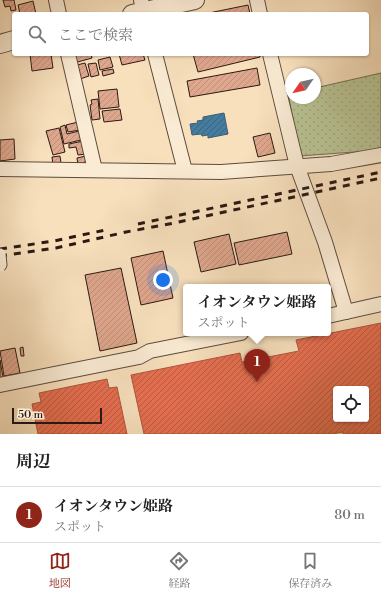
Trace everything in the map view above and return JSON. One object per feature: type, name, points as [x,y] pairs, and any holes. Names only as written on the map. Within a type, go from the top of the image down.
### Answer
[{"type":"street","points":[[56,0],[59,12]]},
{"type":"street","points":[[140,10],[195,0]]},
{"type":"street","points":[[257,0],[260,12]]},
{"type":"street","points":[[0,44],[12,41]]},
{"type":"street","points":[[68,56],[95,170]]},
{"type":"street","points":[[155,56],[185,171]]},
{"type":"street","points":[[270,56],[297,166],[325,242],[346,312]]},
{"type":"street","points":[[0,170],[221,172],[331,164],[381,155]]},
{"type":"street","points":[[0,254],[0,266]]},
{"type":"street","points":[[331,315],[381,304]]},
{"type":"street","points":[[0,385],[139,357],[150,351],[226,336]]},
{"type":"green space","points":[[381,73],[381,150],[300,156],[290,104],[321,104],[321,87]]},
{"type":"building: 商業","points":[[381,323],[381,434],[343,434],[343,432],[332,434],[144,434],[131,375],[240,353],[242,362],[299,351],[296,340],[316,336],[331,336],[331,333]]},
{"type":"building: 商業","points":[[107,379],[109,388],[117,387],[127,434],[38,434],[32,404],[41,402],[39,393]]},
{"type":"building: 公共","points":[[224,113],[228,134],[208,138],[208,135],[192,135],[190,124],[198,123],[197,121],[203,120],[203,117]]},
{"type":"building: その他","points":[[3,0],[14,0],[16,10],[11,11],[10,6],[5,7]]},
{"type":"building: その他","points":[[33,1],[36,12],[20,12],[18,5]]},
{"type":"building: その他","points":[[248,5],[250,12],[214,12]]},
{"type":"building: その他","points":[[30,56],[51,56],[53,68],[32,71]]},
{"type":"building: その他","points":[[72,56],[92,56],[92,58],[74,63]]},
{"type":"building: その他","points":[[120,56],[144,56],[145,60],[122,65]]},
{"type":"building: その他","points":[[194,56],[260,56],[260,57],[198,72]]},
{"type":"building: その他","points":[[110,57],[113,67],[100,70],[98,60]]},
{"type":"building: その他","points":[[85,63],[89,76],[80,79],[77,65]]},
{"type":"building: その他","points":[[96,63],[99,75],[91,77],[88,64]]},
{"type":"building: その他","points":[[257,68],[260,85],[190,97],[187,81]]},
{"type":"building: その他","points":[[113,69],[114,73],[103,76],[102,71]]},
{"type":"building: その他","points":[[117,89],[119,107],[100,109],[98,91]]},
{"type":"building: その他","points":[[98,99],[100,119],[92,120],[90,105],[92,104],[91,100]]},
{"type":"building: その他","points":[[120,109],[122,120],[104,122],[102,111]]},
{"type":"building: その他","points":[[78,122],[80,130],[68,132],[66,125]]},
{"type":"building: その他","points":[[65,125],[67,134],[79,131],[81,140],[64,144],[60,127]]},
{"type":"building: その他","points":[[59,128],[65,152],[53,155],[46,131]]},
{"type":"building: その他","points":[[270,133],[275,153],[258,157],[253,137]]},
{"type":"building: その他","points":[[14,139],[15,159],[0,161],[0,140]]},
{"type":"building: その他","points":[[83,141],[86,154],[78,155],[76,147],[69,148],[69,144]]},
{"type":"building: その他","points":[[60,156],[61,163],[53,165],[52,157]]},
{"type":"building: その他","points":[[86,156],[87,160],[81,165],[78,165],[77,158]]},
{"type":"building: その他","points":[[287,232],[292,254],[239,265],[234,243]]},
{"type":"building: その他","points":[[229,234],[236,264],[201,272],[194,242]]},
{"type":"building: その他","points":[[163,251],[173,298],[141,305],[131,258]]},
{"type":"building: その他","points":[[121,268],[137,343],[100,351],[85,275]]},
{"type":"building: その他","points":[[23,347],[24,356],[21,356],[20,348]]},
{"type":"building: その他","points":[[15,348],[20,373],[4,376],[0,351]]},
{"type":"building: その他","points":[[0,360],[3,377],[0,378]]},
{"type":"railway","points":[[138,224],[381,172]]},
{"type":"railway","points":[[0,256],[56,248],[381,178]]},
{"type":"railway","points":[[0,249],[54,241],[110,229]]},
{"type":"place","name":"イオンタウン姫路","points":[[257,382]]}]
